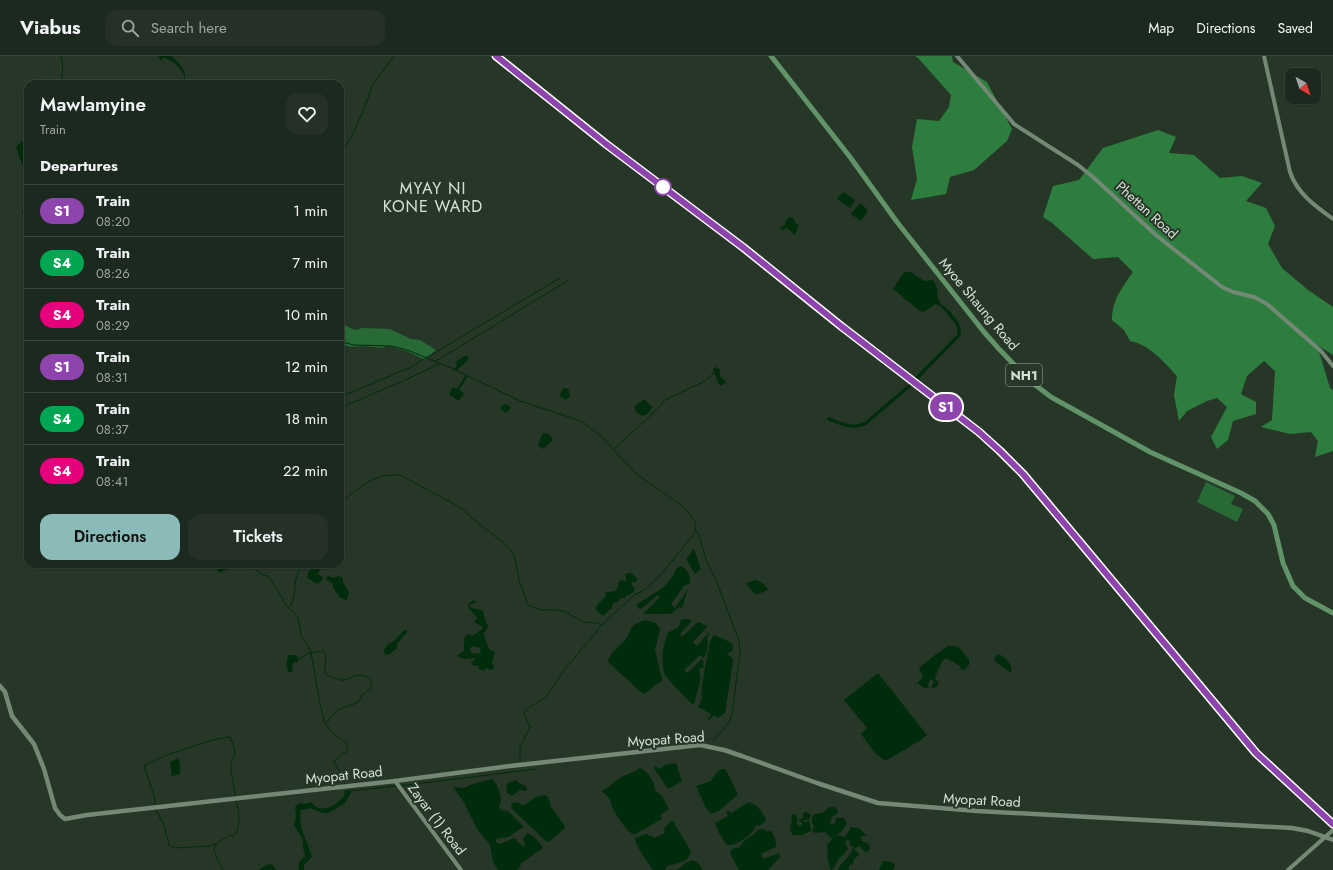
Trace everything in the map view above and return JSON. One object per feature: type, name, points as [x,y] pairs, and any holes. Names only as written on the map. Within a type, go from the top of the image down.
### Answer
[{"type":"highway","name":"Myoe Shaung Road","points":[[772,56],[926,259],[984,332],[1017,368],[1043,392],[1059,402],[1150,452],[1241,493],[1255,501],[1266,511],[1274,525],[1281,557],[1293,586],[1305,598],[1333,613]]},
{"type":"main road","name":"Myopat Road","points":[[0,686],[4,692],[12,716],[34,744],[44,769],[55,808],[60,815],[65,818],[700,745],[724,750],[878,803],[972,810],[1292,828],[1308,831],[1333,840]]},
{"type":"street","name":"Phettan Road","points":[[957,56],[1014,124],[1078,165],[1158,236],[1222,287],[1233,292],[1254,297],[1272,308],[1321,351],[1333,366]]},
{"type":"street","points":[[1264,56],[1286,157],[1293,182],[1313,204],[1333,219]]},
{"type":"street","name":"Zayar (1) Road","points":[[395,781],[461,870]]},
{"type":"street","points":[[1288,870],[1333,830]]},
{"type":"shaded area","points":[[158,56],[172,56],[183,68],[185,77],[172,61],[163,58],[161,61]]},
{"type":"shaded area","points":[[24,140],[24,168],[22,164],[16,147]]},
{"type":"shaded area","points":[[843,192],[855,200],[850,208],[837,199]]},
{"type":"shaded area","points":[[860,203],[867,209],[867,213],[861,221],[851,214]]},
{"type":"shaded area","points":[[24,208],[24,218],[23,217],[22,211]]},
{"type":"shaded area","points":[[789,217],[793,218],[796,224],[799,225],[795,235],[787,228],[781,230],[780,227],[785,225],[785,222]]},
{"type":"shaded area","points":[[904,272],[911,272],[924,281],[933,280],[937,288],[938,298],[941,304],[952,313],[952,316],[951,317],[936,304],[923,312],[920,311],[893,289]]},
{"type":"shaded area","points":[[344,325],[356,330],[362,328],[390,329],[411,339],[420,340],[436,350],[425,360],[409,352],[393,347],[351,347],[344,345]]},
{"type":"shaded area","points":[[464,356],[467,356],[469,359],[456,371],[454,370],[457,365],[456,362]]},
{"type":"shaded area","points":[[716,367],[720,370],[720,376],[726,382],[721,386],[717,383],[718,382],[713,370]]},
{"type":"shaded area","points":[[466,375],[468,376],[459,390],[464,393],[459,401],[449,394],[453,387],[457,389]]},
{"type":"shaded area","points":[[565,388],[569,390],[570,397],[565,400],[560,396],[562,390]]},
{"type":"shaded area","points":[[644,399],[652,407],[648,414],[642,416],[636,412],[634,407]]},
{"type":"shaded area","points":[[505,404],[511,407],[506,413],[500,408]]},
{"type":"shaded area","points":[[543,433],[549,434],[553,440],[543,449],[538,446]]},
{"type":"shaded area","points":[[1206,482],[1235,496],[1231,504],[1243,509],[1237,522],[1197,502]]},
{"type":"shaded area","points":[[694,549],[701,569],[695,574],[686,559]]},
{"type":"shaded area","points":[[681,566],[688,573],[690,584],[685,585],[671,604],[675,608],[688,589],[682,608],[679,607],[671,614],[643,614],[660,597],[658,595],[641,609],[639,609],[636,605],[664,587],[674,575],[678,567]]},
{"type":"shaded area","points":[[216,568],[227,568],[227,569],[219,573]]},
{"type":"shaded area","points":[[311,568],[321,568],[318,574],[322,576],[323,579],[318,584],[307,578]]},
{"type":"shaded area","points":[[631,573],[637,578],[637,581],[631,583],[635,589],[634,592],[626,595],[625,598],[621,598],[618,602],[613,603],[612,608],[603,616],[596,609],[597,605],[606,596],[605,593],[616,591],[619,582],[622,580],[625,582],[625,575]]},
{"type":"shaded area","points":[[328,576],[333,578],[339,576],[343,578],[343,582],[349,592],[347,600],[340,598],[333,587],[333,584],[326,579]]},
{"type":"shaded area","points":[[755,580],[766,586],[768,590],[756,595],[746,584]]},
{"type":"shaded area","points":[[474,600],[476,603],[470,604],[470,606],[472,608],[482,610],[488,625],[485,632],[483,632],[490,650],[495,652],[492,663],[494,667],[492,670],[487,668],[483,671],[479,669],[479,666],[472,665],[471,662],[475,660],[474,658],[464,659],[456,656],[464,651],[464,639],[468,634],[471,636],[476,634],[483,628],[474,622],[477,618],[469,608],[468,604]],"holes":[[[472,646],[480,648],[481,652],[479,654],[471,653],[470,649]]]},
{"type":"shaded area","points":[[682,619],[689,619],[692,621],[680,634],[682,637],[698,622],[708,626],[693,642],[697,646],[709,632],[706,655],[703,658],[700,655],[684,670],[687,673],[702,659],[703,660],[704,668],[702,667],[699,670],[700,682],[693,705],[666,677],[663,666],[663,650],[667,634],[679,627]]},
{"type":"shaded area","points":[[645,620],[656,623],[660,629],[655,650],[662,680],[648,692],[643,694],[608,662],[614,651],[628,636],[631,628],[637,623]]},
{"type":"shaded area","points":[[404,630],[407,632],[397,644],[397,648],[390,654],[385,655],[384,650],[388,644],[394,641]]},
{"type":"shaded area","points":[[714,635],[730,642],[733,645],[733,650],[727,654],[733,659],[733,661],[725,713],[718,718],[714,715],[707,721],[711,714],[698,707],[702,699],[703,679],[710,641]]},
{"type":"shaded area","points":[[948,646],[956,646],[961,649],[969,660],[969,665],[962,670],[960,666],[945,658],[935,677],[939,682],[938,685],[931,688],[934,682],[931,679],[928,684],[929,689],[922,687],[918,683],[923,676],[919,669],[920,667]]},
{"type":"shaded area","points":[[998,654],[1006,659],[1010,664],[1012,669],[1011,672],[997,663],[994,659]]},
{"type":"shaded area","points":[[296,655],[298,657],[298,662],[294,662],[292,665],[293,671],[289,673],[287,669],[287,662],[288,656]]},
{"type":"shaded area","points":[[878,673],[927,735],[885,761],[875,753],[861,734],[867,728],[844,700]]},
{"type":"shaded area","points":[[178,758],[180,763],[180,774],[172,776],[170,762]]},
{"type":"shaded area","points":[[676,763],[682,781],[668,789],[654,768],[655,766],[660,769],[665,765]]},
{"type":"shaded area","points":[[640,768],[645,771],[650,778],[654,784],[655,790],[662,796],[669,809],[660,815],[662,819],[634,835],[627,830],[612,807],[610,799],[602,791],[615,781]]},
{"type":"shaded area","points":[[721,769],[726,770],[738,794],[720,810],[711,814],[706,808],[696,786],[711,781]]},
{"type":"shaded area","points":[[492,779],[500,793],[500,810],[508,811],[523,826],[508,837],[496,839],[496,842],[500,844],[514,838],[524,847],[525,844],[523,839],[527,833],[532,835],[543,848],[523,862],[517,870],[498,870],[493,862],[490,845],[477,829],[463,801],[453,787],[464,788]]},
{"type":"shaded area","points":[[516,780],[527,787],[527,789],[526,791],[520,790],[512,796],[507,793],[506,785]]},
{"type":"shaded area","points":[[350,790],[351,793],[344,804],[328,813],[323,813],[310,808],[301,810],[300,822],[312,857],[304,865],[304,870],[299,870],[299,862],[305,857],[302,844],[303,840],[294,825],[296,817],[295,807],[299,803],[305,804],[311,802],[315,806],[324,809],[338,802],[345,794],[344,791]]},
{"type":"shaded area","points":[[545,795],[548,797],[551,807],[565,826],[564,829],[549,842],[546,841],[513,810],[511,806],[512,803],[517,802],[523,806],[536,797]]},
{"type":"shaded area","points":[[749,802],[757,806],[761,811],[765,817],[765,822],[759,826],[756,825],[752,832],[740,842],[727,845],[719,833],[715,823],[728,816],[726,812],[728,810],[731,813]]},
{"type":"shaded area","points":[[830,807],[835,807],[838,811],[837,814],[832,816],[830,824],[832,825],[835,823],[836,818],[844,818],[847,823],[843,830],[834,837],[838,835],[845,837],[851,827],[859,828],[866,835],[860,837],[863,842],[866,842],[870,846],[869,850],[866,852],[860,846],[854,849],[859,855],[854,859],[853,864],[849,866],[849,870],[838,870],[852,850],[853,847],[850,846],[850,841],[846,841],[848,849],[831,870],[828,861],[827,845],[832,839],[825,832],[815,833],[812,831],[814,827],[812,817],[815,814],[822,813]]},
{"type":"shaded area","points":[[805,812],[811,815],[809,820],[803,820],[804,822],[808,821],[810,823],[811,831],[802,835],[793,835],[790,826],[792,822],[791,816],[793,814],[796,815],[798,820],[796,822],[798,826],[801,826],[803,824],[799,820],[803,818],[803,814]]},
{"type":"shaded area","points":[[671,821],[673,821],[691,851],[690,855],[682,862],[667,866],[665,870],[653,870],[640,850],[635,838],[647,834],[655,838],[665,833],[664,828]]},
{"type":"shaded area","points":[[760,829],[764,829],[768,832],[770,830],[776,843],[776,847],[761,854],[763,859],[779,853],[780,857],[768,870],[739,870],[730,853],[733,848],[739,848],[743,842]]},
{"type":"shaded area","points":[[692,860],[697,862],[703,870],[677,870],[684,864]]},
{"type":"shaded area","points":[[883,861],[888,861],[895,864],[893,870],[879,870]]},
{"type":"shaded area","points":[[271,864],[277,870],[259,870],[266,865]]},
{"type":"green space","points":[[915,56],[952,56],[953,62],[987,82],[1012,129],[1007,141],[974,170],[950,177],[946,194],[911,200],[917,179],[912,147],[917,119],[939,121],[949,107],[951,95]]},
{"type":"green space","points":[[1158,130],[1176,137],[1169,153],[1194,155],[1220,178],[1242,176],[1262,183],[1246,201],[1266,208],[1275,226],[1268,244],[1282,268],[1308,290],[1333,307],[1333,355],[1317,345],[1330,388],[1333,390],[1333,451],[1315,457],[1318,441],[1311,432],[1290,434],[1261,427],[1272,420],[1275,371],[1264,361],[1247,376],[1241,394],[1256,402],[1256,414],[1233,421],[1228,440],[1217,449],[1211,437],[1227,407],[1217,398],[1207,401],[1187,411],[1179,421],[1174,395],[1177,376],[1150,350],[1130,341],[1124,330],[1112,320],[1112,313],[1116,300],[1133,272],[1118,257],[1093,259],[1051,222],[1043,217],[1053,186],[1079,180],[1103,148]]},
{"type":"waterway","points":[[61,56],[63,67],[61,80]]},
{"type":"waterway","points":[[344,149],[354,132],[372,86],[394,56]]},
{"type":"waterway","points":[[344,395],[409,368],[560,278]]},
{"type":"waterway","points":[[436,361],[569,280]]},
{"type":"waterway","points":[[917,378],[959,335],[957,323],[949,314]]},
{"type":"waterway","points":[[344,342],[353,345],[392,346],[410,351],[458,371],[520,401],[584,423],[602,437],[635,473],[678,503],[695,521],[696,527],[694,534],[661,575],[646,589],[633,596],[602,625],[565,669],[546,697],[527,709],[524,714],[530,727],[520,747],[520,762]]},
{"type":"waterway","points":[[344,406],[439,364]]},
{"type":"waterway","points":[[614,449],[665,400],[705,381],[714,373]]},
{"type":"waterway","points":[[829,419],[848,426],[857,426],[866,423],[909,386]]},
{"type":"waterway","points":[[344,499],[369,481],[382,476],[400,475],[464,510],[505,544],[514,554],[519,580],[528,605],[540,610],[558,610],[566,612],[583,622],[598,623],[602,625]]},
{"type":"waterway","points":[[696,531],[699,535],[706,560],[718,585],[739,641],[740,652],[730,721],[713,741]]},
{"type":"waterway","points":[[254,568],[261,574],[269,577],[287,606],[298,617],[301,636],[309,647],[312,658],[324,721],[334,735],[346,743],[348,749],[334,762],[344,779],[345,786]]},
{"type":"waterway","points":[[290,607],[294,597],[296,577],[300,568]]},
{"type":"waterway","points":[[298,659],[309,653],[323,651],[326,655],[325,673],[328,676],[346,680],[358,675],[370,679],[372,684],[370,690],[362,695],[359,702],[338,710],[326,723]]},
{"type":"waterway","points":[[155,805],[155,798],[144,766],[172,753],[225,737],[230,737],[235,751],[231,767],[235,795]]},
{"type":"waterway","points":[[399,786],[536,769]]},
{"type":"waterway","points":[[350,791],[396,786]]},
{"type":"waterway","points":[[218,843],[229,835],[233,836],[237,832],[239,817],[236,801]]},
{"type":"waterway","points":[[156,810],[164,825],[169,845],[175,848],[210,846],[217,843],[214,850],[223,870]]},
{"type":"railway","points":[[496,56],[986,438],[1023,474],[1256,753],[1333,824]]},
{"type":"train","name":"S1","points":[[496,56],[578,120],[606,144],[744,248],[841,326],[986,438],[1023,474],[1256,753],[1333,824]]},
{"type":"district","name":"MYAY NI KONE WARD","points":[[433,197]]}]
